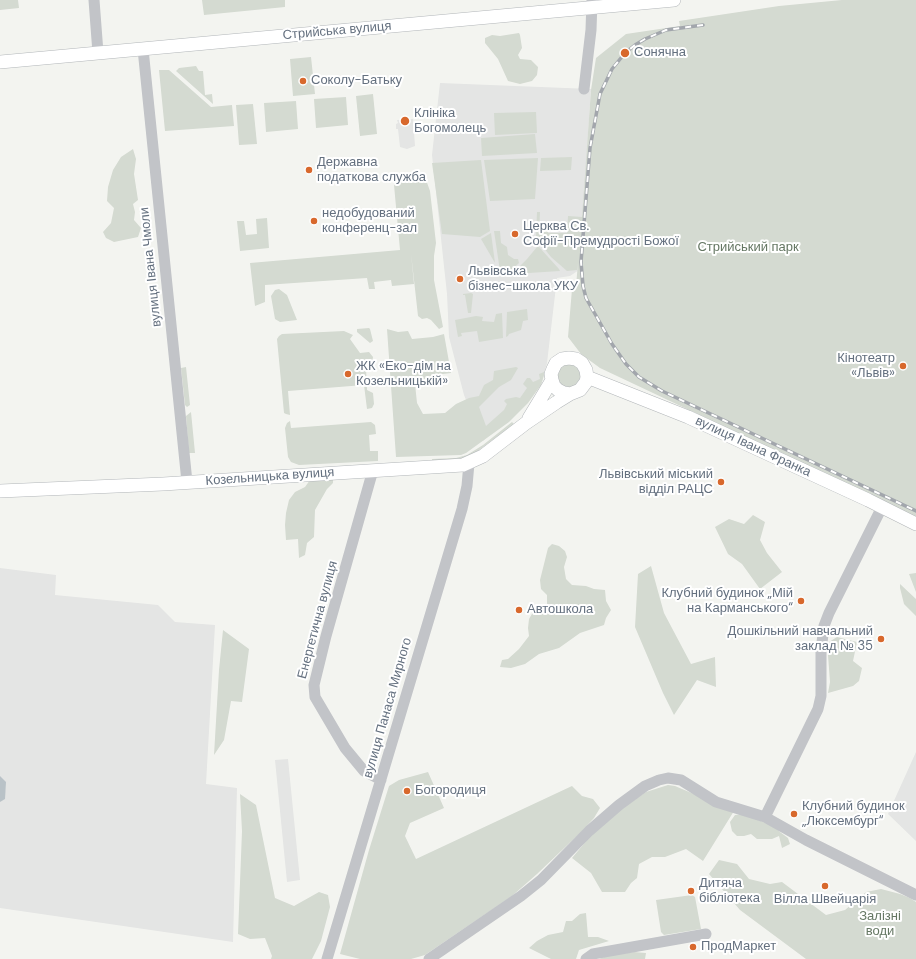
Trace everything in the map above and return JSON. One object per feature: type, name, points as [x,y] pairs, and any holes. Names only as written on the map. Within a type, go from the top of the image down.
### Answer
[{"type":"main road","name":"Стрийська вулиця","points":[[0,62],[592,4],[674,0]]},
{"type":"main road","points":[[569,358],[576,359],[582,363],[586,370],[587,377],[584,386],[580,390],[570,394],[558,390],[552,380],[551,374],[556,364],[562,359],[569,358]]},
{"type":"main road","name":"вулиця Івана Франка","points":[[587,377],[688,417],[916,524]]},
{"type":"main road","name":"Козельницька вулиця","points":[[526,423],[552,380]]},
{"type":"main road","name":"Козельницька вулиця","points":[[0,490],[187,482],[455,466],[469,463],[484,456],[499,446],[526,423],[570,394]]},
{"type":"street","points":[[94,0],[98,53]]},
{"type":"street","points":[[584,89],[592,4]]},
{"type":"street","name":"вулиця Івана Чмоли","points":[[143,49],[187,482]]},
{"type":"street","name":"вулиця Панаса Мирного","points":[[330,958],[381,780],[462,509],[467,486],[469,463]]},
{"type":"street","name":"Енергетична вулиця","points":[[373,470],[314,684],[315,697],[345,748],[364,771],[381,780]]},
{"type":"street","points":[[765,817],[818,709],[821,696],[821,651],[824,626],[829,613],[882,507]]},
{"type":"street","points":[[429,959],[521,896],[541,880],[589,831],[614,809],[645,786],[659,780],[676,778],[716,802],[765,817],[806,840],[916,895]]},
{"type":"street","points":[[586,959],[593,954],[706,934]]},
{"type":"shaded area","points":[[440,83],[591,89],[579,270],[570,276],[557,278],[547,363],[541,385],[483,441],[464,395],[449,337],[447,294],[432,155]]},
{"type":"shaded area","points":[[413,119],[415,146],[407,149],[400,147],[398,129],[396,129],[396,124],[398,123],[397,120]]},
{"type":"shaded area","points":[[0,568],[56,575],[55,595],[158,605],[175,622],[215,625],[206,784],[237,788],[233,942],[0,908]]},
{"type":"shaded area","points":[[916,752],[916,841],[888,814]]},
{"type":"shaded area","points":[[288,759],[300,880],[287,882],[275,760]]},
{"type":"shaded area","points":[[0,776],[6,782],[5,799],[0,802]]},
{"type":"green space","points":[[0,0],[18,0],[19,8],[0,10]]},
{"type":"green space","points":[[202,0],[285,0],[285,7],[204,15]]},
{"type":"green space","name":"Стрийський парк","points":[[842,0],[916,0],[916,517],[600,368],[581,354],[568,337],[572,289],[576,286],[578,263],[577,270],[567,271],[551,257],[536,238],[537,212],[540,212],[539,234],[543,234],[544,230],[548,230],[548,233],[567,233],[568,216],[582,217],[591,90],[596,58],[626,34],[680,26],[679,21],[779,6]]},
{"type":"green space","points":[[519,33],[522,48],[518,55],[520,59],[531,60],[538,67],[537,75],[532,81],[520,84],[508,81],[498,59],[485,43],[485,38],[492,35],[500,36]]},
{"type":"green space","points":[[311,57],[315,94],[293,96],[290,59]]},
{"type":"green space","points":[[196,66],[199,71],[203,71],[205,95],[212,94],[213,104],[176,71],[179,68]]},
{"type":"green space","points":[[159,70],[169,70],[211,107],[232,105],[234,126],[165,131]]},
{"type":"green space","points":[[373,94],[377,134],[360,136],[356,96]]},
{"type":"green space","points":[[346,97],[348,125],[316,128],[314,99]]},
{"type":"green space","points":[[296,101],[298,129],[266,132],[264,103]]},
{"type":"green space","points":[[253,104],[257,144],[239,145],[236,105]]},
{"type":"green space","points":[[536,112],[537,133],[495,135],[494,113]]},
{"type":"green space","points":[[535,134],[537,153],[482,156],[481,138]]},
{"type":"green space","points":[[133,149],[136,159],[134,174],[138,200],[133,204],[135,212],[134,220],[141,228],[138,237],[114,242],[106,238],[103,232],[111,223],[114,208],[107,201],[108,187],[113,170],[121,157]]},
{"type":"green space","points":[[572,157],[571,170],[540,171],[541,158]]},
{"type":"green space","points":[[538,158],[535,199],[490,201],[484,160]]},
{"type":"green space","points":[[481,160],[490,231],[480,237],[442,234],[432,163]]},
{"type":"green space","points":[[425,177],[430,191],[436,243],[434,256],[434,280],[443,327],[439,329],[431,320],[427,318],[422,319],[418,316],[411,253],[414,284],[392,286],[391,280],[374,282],[375,289],[369,289],[367,278],[265,285],[265,302],[255,306],[250,263],[400,250],[394,185],[405,178]]},
{"type":"green space","points":[[267,218],[269,248],[240,251],[237,221],[244,221],[246,235],[257,234],[256,219]]},
{"type":"green space","points":[[494,231],[500,231],[501,243],[507,247],[508,255],[514,259],[518,259],[519,263],[506,275],[501,274],[500,271]]},
{"type":"green space","points":[[491,233],[495,263],[481,239]]},
{"type":"green space","points":[[537,247],[539,247],[560,271],[513,274],[514,272]]},
{"type":"green space","points":[[279,289],[287,295],[297,320],[280,322],[275,319],[271,296],[275,290]]},
{"type":"green space","points":[[463,294],[473,294],[471,313],[468,313],[465,295]]},
{"type":"green space","points":[[527,309],[528,320],[523,321],[521,330],[509,334],[506,337],[507,312]]},
{"type":"green space","points":[[502,313],[503,338],[479,342],[477,331],[461,333],[462,336],[458,337],[455,320],[476,316],[483,317],[482,321],[494,322],[496,314]]},
{"type":"green space","points":[[369,328],[373,341],[370,343],[357,332],[357,329]]},
{"type":"green space","points":[[387,329],[398,332],[408,331],[412,339],[433,337],[444,334],[451,373],[435,375],[415,384],[417,403],[423,414],[445,413],[456,404],[469,398],[479,396],[484,385],[493,380],[494,371],[516,367],[518,368],[511,380],[499,387],[479,407],[486,426],[504,410],[507,404],[504,401],[506,399],[516,397],[520,398],[527,388],[523,384],[527,378],[530,378],[533,382],[540,379],[539,374],[545,372],[541,385],[528,403],[509,422],[466,453],[461,455],[396,457]]},
{"type":"green space","points":[[344,331],[353,335],[350,339],[360,353],[369,352],[373,357],[372,364],[366,368],[367,390],[373,393],[374,404],[372,408],[367,409],[364,385],[288,391],[290,415],[284,413],[277,339],[279,336],[282,334]]},
{"type":"green space","points":[[567,361],[583,369],[580,386],[563,388],[556,379],[557,368]]},
{"type":"green space","points":[[186,367],[190,405],[187,407],[185,405],[181,368]]},
{"type":"green space","points":[[191,412],[195,453],[189,453],[186,416]]},
{"type":"green space","points":[[290,421],[291,428],[371,422],[375,425],[376,434],[369,435],[370,451],[378,451],[378,461],[299,465],[291,462],[288,457],[285,428],[287,423]]},
{"type":"green space","points":[[512,422],[514,424],[471,456],[464,459],[432,462],[432,459],[456,458],[467,455],[483,445]]},
{"type":"green space","points":[[333,477],[333,483],[327,489],[315,510],[314,537],[307,543],[305,555],[299,558],[298,539],[286,540],[285,525],[289,500],[295,492],[305,487],[310,480]]},
{"type":"green space","points":[[753,515],[765,522],[760,540],[767,553],[782,572],[760,589],[742,564],[728,554],[715,527],[729,519],[744,524]]},
{"type":"green space","points":[[552,544],[559,546],[565,551],[567,557],[564,567],[566,579],[572,585],[605,590],[606,601],[611,610],[604,625],[580,633],[559,648],[539,654],[525,664],[511,668],[500,667],[502,660],[508,659],[519,649],[529,636],[529,619],[536,607],[544,610],[547,605],[547,595],[541,589],[540,580],[548,548]]},
{"type":"green space","points":[[651,566],[664,613],[691,664],[715,657],[716,687],[697,680],[674,715],[635,627],[638,574]]},
{"type":"green space","points":[[916,573],[916,592],[909,574]]},
{"type":"green space","points":[[900,584],[916,599],[916,616],[904,604]]},
{"type":"green space","points":[[223,630],[249,649],[242,702],[231,701],[224,740],[214,755],[219,670]]},
{"type":"green space","points":[[837,637],[857,642],[853,661],[862,668],[859,681],[853,686],[828,693],[830,682],[828,655],[829,642]]},
{"type":"green space","points":[[428,772],[444,808],[410,823],[405,836],[416,859],[572,786],[582,796],[593,799],[600,808],[594,818],[581,832],[512,896],[425,955],[411,959],[360,959],[340,954],[369,850],[389,786],[399,780]]},
{"type":"green space","points":[[668,785],[675,786],[734,811],[703,861],[686,849],[665,857],[652,857],[639,864],[637,878],[631,883],[625,892],[602,892],[591,873],[572,858],[593,833],[621,809],[646,792]]},
{"type":"green space","points":[[240,794],[256,805],[275,898],[294,906],[319,892],[328,895],[330,907],[321,941],[312,959],[271,959],[272,956],[265,938],[250,939],[238,934],[242,831]]},
{"type":"green space","points":[[744,814],[775,827],[788,838],[790,844],[782,848],[779,836],[772,839],[757,839],[751,834],[737,836],[732,831],[730,822],[735,815]]},
{"type":"green space","name":"Залізні води","points":[[719,860],[737,864],[749,879],[770,884],[782,882],[826,915],[845,910],[866,892],[881,889],[910,898],[916,902],[916,959],[806,959],[740,910],[709,874]]},
{"type":"green space","points":[[692,895],[695,897],[701,929],[664,935],[661,932],[656,900]]},
{"type":"green space","points":[[586,913],[588,937],[598,937],[609,941],[579,950],[576,959],[551,959],[529,948],[537,941],[548,935],[563,932],[566,921],[572,921],[580,914]]},
{"type":"green space","points":[[634,952],[646,953],[645,959],[599,959],[607,956]]},
{"type":"railway","points":[[703,25],[666,30],[635,45],[625,53],[612,69],[600,94],[590,148],[581,262],[583,286],[586,298],[612,344],[626,364],[639,377],[662,391],[916,511]]},
{"type":"place","name":"Сонячна","points":[[625,53]]},
{"type":"place","name":"Соколу-Батьку","points":[[303,81]]},
{"type":"place","name":"Клініка Богомолець","points":[[405,121]]},
{"type":"place","name":"Державна податкова служба","points":[[309,170]]},
{"type":"place","name":"недобудований конференц-зал","points":[[314,221]]},
{"type":"place","name":"Церква Св. Софії-Премудрості Божої","points":[[515,234]]},
{"type":"place","name":"Львівська бізнес-школа УКУ","points":[[460,279]]},
{"type":"place","name":"Кінотеатр «Львів»","points":[[903,366]]},
{"type":"place","name":"ЖК «Еко-дім на Козельницькій»","points":[[348,374]]},
{"type":"place","name":"Львівський міський відділ РАЦС","points":[[721,482]]},
{"type":"place","name":"Клубний будинок „Мій на Карманського“","points":[[801,601]]},
{"type":"place","name":"Автошкола","points":[[519,610]]},
{"type":"place","name":"Дошкільний навчальний заклад № 35","points":[[881,639]]},
{"type":"place","name":"Богородиця","points":[[407,791]]},
{"type":"place","name":"Клубний будинок „Люксембург“","points":[[794,814]]},
{"type":"place","name":"Вілла Швейцарія","points":[[825,886]]},
{"type":"place","name":"Дитяча бібліотека","points":[[691,891]]},
{"type":"place","name":"ПродМаркет","points":[[693,947]]}]
